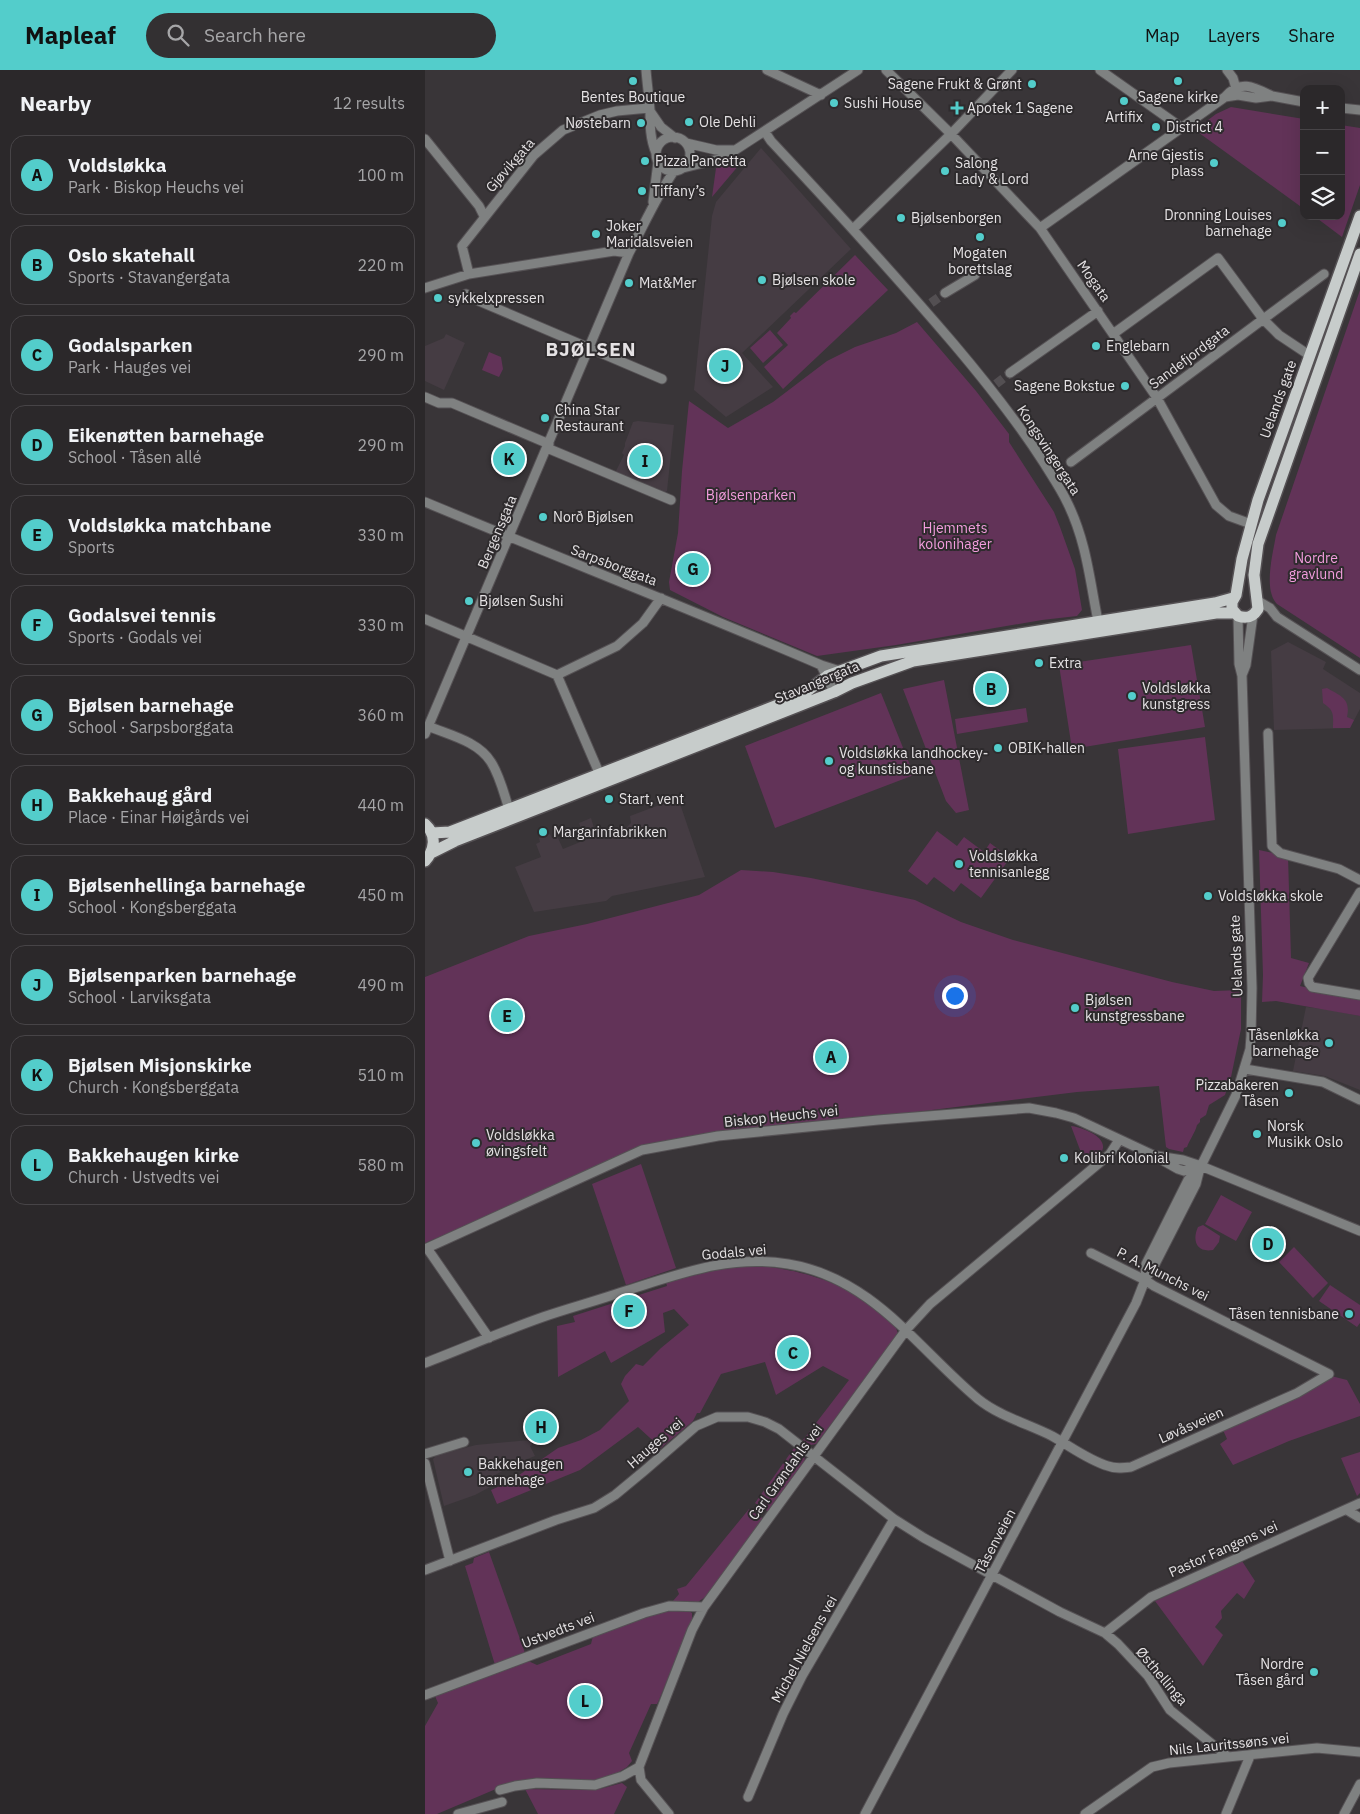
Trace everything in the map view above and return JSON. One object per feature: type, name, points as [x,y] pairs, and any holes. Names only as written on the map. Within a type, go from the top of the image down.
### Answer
[{"type":"main road","name":"Uelands gate","points":[[1236,614],[1231,606],[1251,524],[1309,355],[1360,216]]},
{"type":"main road","name":"Uelands gate","points":[[1255,614],[1255,564],[1263,528],[1360,254]]},
{"type":"main road","points":[[1234,597],[1246,591],[1256,598]]},
{"type":"main road","name":"Stavangergata","points":[[428,857],[455,841],[834,692],[852,683],[913,661],[1215,603],[1234,597]]},
{"type":"main road","name":"Stavangergata","points":[[428,828],[450,832],[801,696],[827,676],[881,656],[1099,626],[1217,613],[1236,614]]},
{"type":"main road","points":[[1236,614],[1249,618],[1255,614]]},
{"type":"main road","points":[[428,828],[433,847],[428,857]]},
{"type":"street","points":[[646,70],[652,143],[657,158],[665,169],[678,169],[714,162],[765,132],[858,70]]},
{"type":"street","points":[[767,70],[821,95]]},
{"type":"street","name":"Mogata","points":[[886,70],[951,134],[1040,228],[1099,311],[1157,398],[1216,505],[1229,516],[1251,524]]},
{"type":"street","points":[[853,229],[951,134],[1012,70]]},
{"type":"street","points":[[1100,70],[1182,128]]},
{"type":"street","points":[[1227,70],[1237,83],[1244,86],[1258,89],[1272,96],[1300,101]]},
{"type":"street","points":[[1040,228],[1225,97],[1237,83]]},
{"type":"street","points":[[1345,108],[1359,109]]},
{"type":"street","name":"Gjøvikgata","points":[[469,274],[462,246],[534,155],[563,130],[600,115],[627,110],[649,110]]},
{"type":"street","points":[[649,110],[661,127],[675,138],[686,143],[715,150],[736,150]]},
{"type":"street","name":"Kongsvingergata","points":[[765,132],[771,141],[927,306],[993,386],[1054,474],[1081,534],[1088,560],[1099,626]]},
{"type":"street","points":[[657,158],[658,146],[663,140],[675,138]]},
{"type":"street","points":[[425,139],[479,206],[484,216]]},
{"type":"street","points":[[678,169],[686,165],[690,156],[686,143]]},
{"type":"street","name":"Bergensgata","points":[[653,203],[657,158]]},
{"type":"street","name":"Bergensgata","points":[[427,730],[629,253],[653,203],[678,169]]},
{"type":"street","points":[[425,288],[469,274],[613,252],[629,253]]},
{"type":"street","points":[[1113,334],[1218,258],[1263,319],[1279,335],[1309,355]]},
{"type":"street","name":"Sandefjordgata","points":[[1071,462],[1324,274]]},
{"type":"street","points":[[945,293],[975,275]]},
{"type":"street","points":[[466,294],[589,349],[662,379]]},
{"type":"street","points":[[1010,373],[1099,311]]},
{"type":"street","points":[[425,397],[439,403],[452,403],[671,500]]},
{"type":"street","name":"Sarpsborggata","points":[[425,502],[803,658],[840,671]]},
{"type":"street","points":[[557,675],[617,646],[643,624],[661,598]]},
{"type":"street","points":[[1256,598],[1270,608],[1277,617],[1360,670]]},
{"type":"street","name":"Uelands gate","points":[[1201,1166],[1231,1108],[1245,1069],[1251,1036],[1252,988],[1242,676],[1239,664],[1236,614]]},
{"type":"street","points":[[1255,614],[1277,617]]},
{"type":"street","name":"Uelands gate","points":[[1242,676],[1246,665],[1255,614]]},
{"type":"street","points":[[425,619],[557,675],[599,775]]},
{"type":"street","points":[[821,665],[834,692]]},
{"type":"street","points":[[427,730],[471,744],[487,757],[495,770],[509,809]]},
{"type":"street","points":[[1268,734],[1272,846],[1280,853],[1339,869],[1360,880]]},
{"type":"street","points":[[1360,892],[1308,975],[1309,983],[1314,987],[1360,995]]},
{"type":"street","points":[[1245,1069],[1323,1082],[1360,1100]]},
{"type":"street","name":"Biskop Heuchs vei","points":[[426,1248],[642,1150],[718,1136],[878,1120],[1029,1108],[1073,1118],[1153,1155],[1177,1170],[1184,1171],[1201,1166]]},
{"type":"street","name":"Carl Grøndahls vei","points":[[639,1767],[692,1630],[704,1608],[906,1330],[930,1304],[1110,1154],[1119,1140]]},
{"type":"street","points":[[1201,1166],[1360,1231]]},
{"type":"street","name":"Tåsenveien","points":[[865,1814],[1136,1303],[1145,1280],[1196,1184],[1201,1166]]},
{"type":"street","points":[[426,1248],[489,1338]]},
{"type":"street","name":"P. A. Munchs vei","points":[[1091,1253],[1329,1374]]},
{"type":"street","name":"Godals vei","points":[[425,1363],[544,1317],[697,1268],[726,1263],[758,1261],[788,1264],[813,1270],[833,1278],[862,1294],[906,1330],[979,1400],[1063,1442]]},
{"type":"street","name":"Løvåsveien","points":[[1063,1442],[1107,1466],[1131,1467],[1297,1393],[1329,1374]]},
{"type":"street","name":"Hauges vei","points":[[425,1570],[556,1520],[594,1508],[615,1495],[644,1472],[696,1426],[717,1417],[748,1417],[779,1429],[894,1519],[924,1538],[993,1574]]},
{"type":"street","points":[[425,1454],[464,1442]]},
{"type":"street","points":[[425,1463],[450,1561]]},
{"type":"street","name":"Pastor Fangens vei","points":[[1105,1633],[1151,1597],[1360,1503]]},
{"type":"street","points":[[1347,1510],[1360,1518]]},
{"type":"street","name":"Michel Nielsens vei","points":[[748,1797],[783,1714],[802,1676],[894,1519]]},
{"type":"street","name":"Østhellinga","points":[[993,1574],[1060,1612],[1105,1633],[1148,1676],[1170,1710],[1228,1757]]},
{"type":"street","name":"Ustvedts vei","points":[[425,1695],[644,1613],[669,1606],[704,1608]]},
{"type":"street","name":"Nils Lauritssøns vei","points":[[1085,1814],[1095,1811],[1151,1767],[1169,1763],[1317,1748],[1360,1752]]},
{"type":"street","points":[[1226,1814],[1250,1756]]},
{"type":"street","points":[[501,1790],[537,1783],[595,1785],[623,1776],[639,1767],[641,1780],[669,1814]]},
{"type":"street","points":[[1344,1814],[1360,1784]]},
{"type":"street","points":[[458,1814],[502,1802]]},
{"type":"shaded area","name":"Bjølsen skole","points":[[761,148],[851,249],[742,353],[773,387],[726,417],[694,390],[712,216],[716,202]]},
{"type":"shaded area","points":[[446,334],[465,343],[444,390],[425,381],[425,346],[444,338]]},
{"type":"shaded area","points":[[633,422],[674,425],[667,491],[663,493],[615,473],[624,455],[622,453]]},
{"type":"shaded area","points":[[1288,642],[1326,662],[1323,669],[1360,693],[1360,709],[1350,728],[1274,730],[1271,651]]},
{"type":"shaded area","points":[[678,798],[705,877],[612,896],[606,901],[534,912],[515,867],[541,857],[536,844],[540,842],[539,838],[550,834],[552,838],[557,836],[563,849],[585,840],[579,823],[591,818],[597,838],[618,834],[631,823],[630,816]]},
{"type":"shaded area","name":"Tåsenløkka barnehage","points":[[1306,1007],[1360,1016],[1360,1090],[1325,1076],[1293,1071]]},
{"type":"shaded area","name":"Bakkehaugen barnehage","points":[[530,1440],[532,1445],[530,1446],[535,1456],[515,1464],[486,1480],[490,1487],[475,1495],[444,1506],[433,1459],[437,1455],[476,1445]]},
{"type":"green space","points":[[1231,107],[1300,118],[1300,206],[1195,130],[1216,114]]},
{"type":"green space","points":[[1345,126],[1360,128],[1360,185],[1342,237],[1319,220],[1345,220]]},
{"type":"green space","points":[[745,158],[712,197],[716,168]]},
{"type":"green space","points":[[855,255],[888,290],[783,389],[764,367],[788,345],[777,333],[794,312],[796,313]]},
{"type":"green space","name":"Nordre gravlund","points":[[1360,290],[1360,658],[1277,604],[1271,590],[1270,571],[1276,535]]},
{"type":"green space","points":[[917,322],[976,391],[1009,434],[1009,442],[1054,512],[1075,569],[1082,610],[1077,616],[817,656],[723,617],[670,590],[669,582],[678,533],[689,401],[728,428],[773,402],[827,361],[855,347],[896,333]]},
{"type":"green space","points":[[770,330],[783,345],[763,363],[750,348]]},
{"type":"green space","points":[[489,352],[501,357],[503,369],[499,377],[482,370]]},
{"type":"green space","name":"Voldsløkka kunstgress","points":[[1191,645],[1205,727],[1072,749],[1059,665]]},
{"type":"green space","points":[[944,680],[969,810],[956,813],[946,801],[903,689]]},
{"type":"green space","points":[[1327,688],[1341,696],[1346,702],[1348,706],[1347,717],[1354,720],[1350,728],[1333,728],[1333,714],[1330,708],[1323,703],[1322,689]]},
{"type":"green space","name":"Voldsløkka landhockey- og kunstisbane","points":[[881,693],[914,775],[775,828],[745,746]]},
{"type":"green space","points":[[1026,708],[1028,722],[957,734],[955,719]]},
{"type":"green space","points":[[1205,737],[1215,820],[1128,834],[1118,749]]},
{"type":"green space","name":"Voldsløkka tennisanlegg","points":[[937,831],[957,846],[964,837],[984,852],[990,843],[1010,858],[981,898],[961,883],[954,892],[934,877],[927,885],[908,871]]},
{"type":"green space","points":[[1259,850],[1288,856],[1291,958],[1309,963],[1300,986],[1360,1000],[1360,1016],[1276,1001],[1262,1002],[1263,975]]},
{"type":"green space","points":[[741,870],[773,872],[811,878],[915,900],[961,922],[1013,940],[1172,982],[1214,991],[1241,990],[1241,1029],[1231,1077],[1225,1095],[1209,1105],[1206,1115],[1200,1119],[1183,1152],[1166,1147],[1159,1086],[1077,1092],[731,1135],[641,1152],[425,1243],[425,977],[529,936],[587,924],[699,895]]},
{"type":"green space","points":[[1071,1126],[1084,1129],[1097,1136],[1101,1141],[1103,1146],[1102,1152],[1091,1162],[1085,1163]]},
{"type":"green space","points":[[641,1164],[676,1268],[626,1285],[592,1184]]},
{"type":"green space","points":[[1221,1195],[1252,1212],[1236,1241],[1205,1224]]},
{"type":"green space","points":[[1203,1225],[1220,1236],[1219,1242],[1213,1250],[1203,1250],[1197,1244],[1196,1232],[1198,1227]]},
{"type":"green space","points":[[1294,1247],[1328,1283],[1313,1298],[1279,1262]]},
{"type":"green space","points":[[754,1265],[789,1270],[823,1279],[868,1303],[895,1326],[898,1335],[816,1444],[811,1445],[803,1440],[849,1380],[823,1366],[776,1395],[765,1362],[721,1374],[700,1413],[697,1413],[693,1421],[661,1448],[638,1427],[580,1470],[497,1504],[491,1490],[509,1482],[558,1448],[581,1440],[600,1430],[629,1401],[621,1384],[625,1376],[636,1364],[643,1366],[689,1325],[674,1309],[663,1313],[665,1332],[611,1363],[605,1351],[558,1377],[557,1326],[575,1322],[573,1316],[667,1286],[666,1282],[725,1268]]},
{"type":"green space","name":"Tåsen tennisbane","points":[[1330,1285],[1360,1305],[1360,1323],[1357,1327],[1319,1301]]},
{"type":"green space","points":[[1331,1376],[1347,1380],[1360,1404],[1360,1416],[1289,1441],[1233,1465],[1220,1444],[1227,1439],[1223,1430]]},
{"type":"green space","points":[[794,1448],[804,1455],[805,1462],[769,1512],[755,1503]]},
{"type":"green space","points":[[1360,1452],[1360,1493],[1357,1496],[1341,1458]]},
{"type":"green space","points":[[749,1509],[765,1520],[708,1595],[698,1602],[673,1601],[679,1594],[677,1589],[686,1586]]},
{"type":"green space","points":[[489,1552],[525,1653],[495,1665],[465,1566],[473,1563],[474,1558]]},
{"type":"green space","points":[[1242,1561],[1255,1581],[1244,1599],[1237,1593],[1221,1611],[1222,1618],[1215,1627],[1223,1635],[1203,1666],[1155,1601]]},
{"type":"green space","points":[[668,1610],[689,1611],[692,1613],[692,1620],[659,1700],[657,1704],[651,1704],[629,1753],[632,1761],[627,1767],[609,1778],[589,1783],[503,1786],[437,1814],[425,1814],[425,1726],[438,1703],[435,1696],[526,1660],[537,1665],[591,1644],[593,1636]]},
{"type":"green space","points":[[622,1783],[627,1787],[614,1814],[538,1814],[525,1789],[588,1790]]},
{"type":"tunnel","points":[[931,303],[945,293]]},
{"type":"tunnel","points":[[996,384],[1010,373]]},
{"type":"tunnel","points":[[1057,472],[1071,462]]},
{"type":"place","name":"Bentes Boutique","points":[[633,81]]},
{"type":"place","name":"Sagene kirke","points":[[1178,81]]},
{"type":"place","name":"Sagene Frukt & Grønt","points":[[1032,84]]},
{"type":"place","name":"Artifix","points":[[1124,101]]},
{"type":"place","name":"Sushi House","points":[[834,103]]},
{"type":"place","name":"Apotek 1 Sagene","points":[[957,108]]},
{"type":"place","name":"Ole Dehli","points":[[689,122]]},
{"type":"place","name":"Nøstebarn","points":[[641,123]]},
{"type":"place","name":"District 4","points":[[1156,127]]},
{"type":"place","name":"Pizza Pancetta","points":[[645,161]]},
{"type":"place","name":"Arne Gjestis plass","points":[[1214,163]]},
{"type":"place","name":"Salong Lady & Lord","points":[[945,171]]},
{"type":"place","name":"Tiffany’s","points":[[642,191]]},
{"type":"place","name":"Bjølsenborgen","points":[[901,218]]},
{"type":"place","name":"Dronning Louises barnehage","points":[[1282,223]]},
{"type":"place","name":"Joker Maridalsveien","points":[[596,234]]},
{"type":"place","name":"Mogaten borettslag","points":[[980,237]]},
{"type":"place","name":"Bjølsen skole","points":[[762,280]]},
{"type":"place","name":"Mat&Mer","points":[[629,283]]},
{"type":"place","name":"sykkelxpressen","points":[[438,298]]},
{"type":"place","name":"Englebarn","points":[[1096,346]]},
{"type":"place","name":"Bjølsenparken barnehage","points":[[725,366]]},
{"type":"place","name":"Sagene Bokstue","points":[[1125,386]]},
{"type":"place","name":"China Star Restaurant","points":[[545,418]]},
{"type":"place","name":"Bjølsen Misjonskirke","points":[[509,459]]},
{"type":"place","name":"Bjølsenhellinga barnehage","points":[[645,461]]},
{"type":"place","name":"Norð Bjølsen","points":[[543,517]]},
{"type":"place","name":"Bjølsen barnehage","points":[[693,569]]},
{"type":"place","name":"Bjølsen Sushi","points":[[469,601]]},
{"type":"place","name":"Extra","points":[[1039,663]]},
{"type":"place","name":"Oslo skatehall","points":[[991,689]]},
{"type":"place","name":"Voldsløkka kunstgress","points":[[1132,696]]},
{"type":"place","name":"OBIK-hallen","points":[[998,748]]},
{"type":"place","name":"Voldsløkka landhockey- og kunstisbane","points":[[829,761]]},
{"type":"place","name":"Start, vent","points":[[609,799]]},
{"type":"place","name":"Margarinfabrikken","points":[[543,832]]},
{"type":"place","name":"Voldsløkka tennisanlegg","points":[[959,864]]},
{"type":"place","name":"Voldsløkka skole","points":[[1208,896]]},
{"type":"place","name":"Bjølsen kunstgressbane","points":[[1075,1008]]},
{"type":"place","name":"Voldsløkka matchbane","points":[[507,1016]]},
{"type":"place","name":"Tåsenløkka barnehage","points":[[1329,1043]]},
{"type":"place","name":"Voldsløkka","points":[[831,1057]]},
{"type":"place","name":"Pizzabakeren Tåsen","points":[[1289,1093]]},
{"type":"place","name":"Norsk Musikk Oslo","points":[[1257,1134]]},
{"type":"place","name":"Voldsløkka øvingsfelt","points":[[476,1143]]},
{"type":"place","name":"Kolibri Kolonial","points":[[1064,1158]]},
{"type":"place","name":"Eikenøtten barnehage","points":[[1268,1244]]},
{"type":"place","name":"Godalsvei tennis","points":[[629,1311]]},
{"type":"place","name":"Tåsen tennisbane","points":[[1349,1314]]},
{"type":"place","name":"Godalsparken","points":[[793,1353]]},
{"type":"place","name":"Bakkehaug gård","points":[[541,1427]]},
{"type":"place","name":"Bakkehaugen barnehage","points":[[468,1472]]},
{"type":"place","name":"Nordre Tåsen gård","points":[[1314,1672]]},
{"type":"place","name":"Bakkehaugen kirke","points":[[585,1701]]},
{"type":"district","name":"BJØLSEN","points":[[591,349]]},
{"type":"park label","name":"Bjølsenparken","points":[[751,495]]},
{"type":"park label","name":"Hjemmets kolonihager","points":[[955,536]]}]
